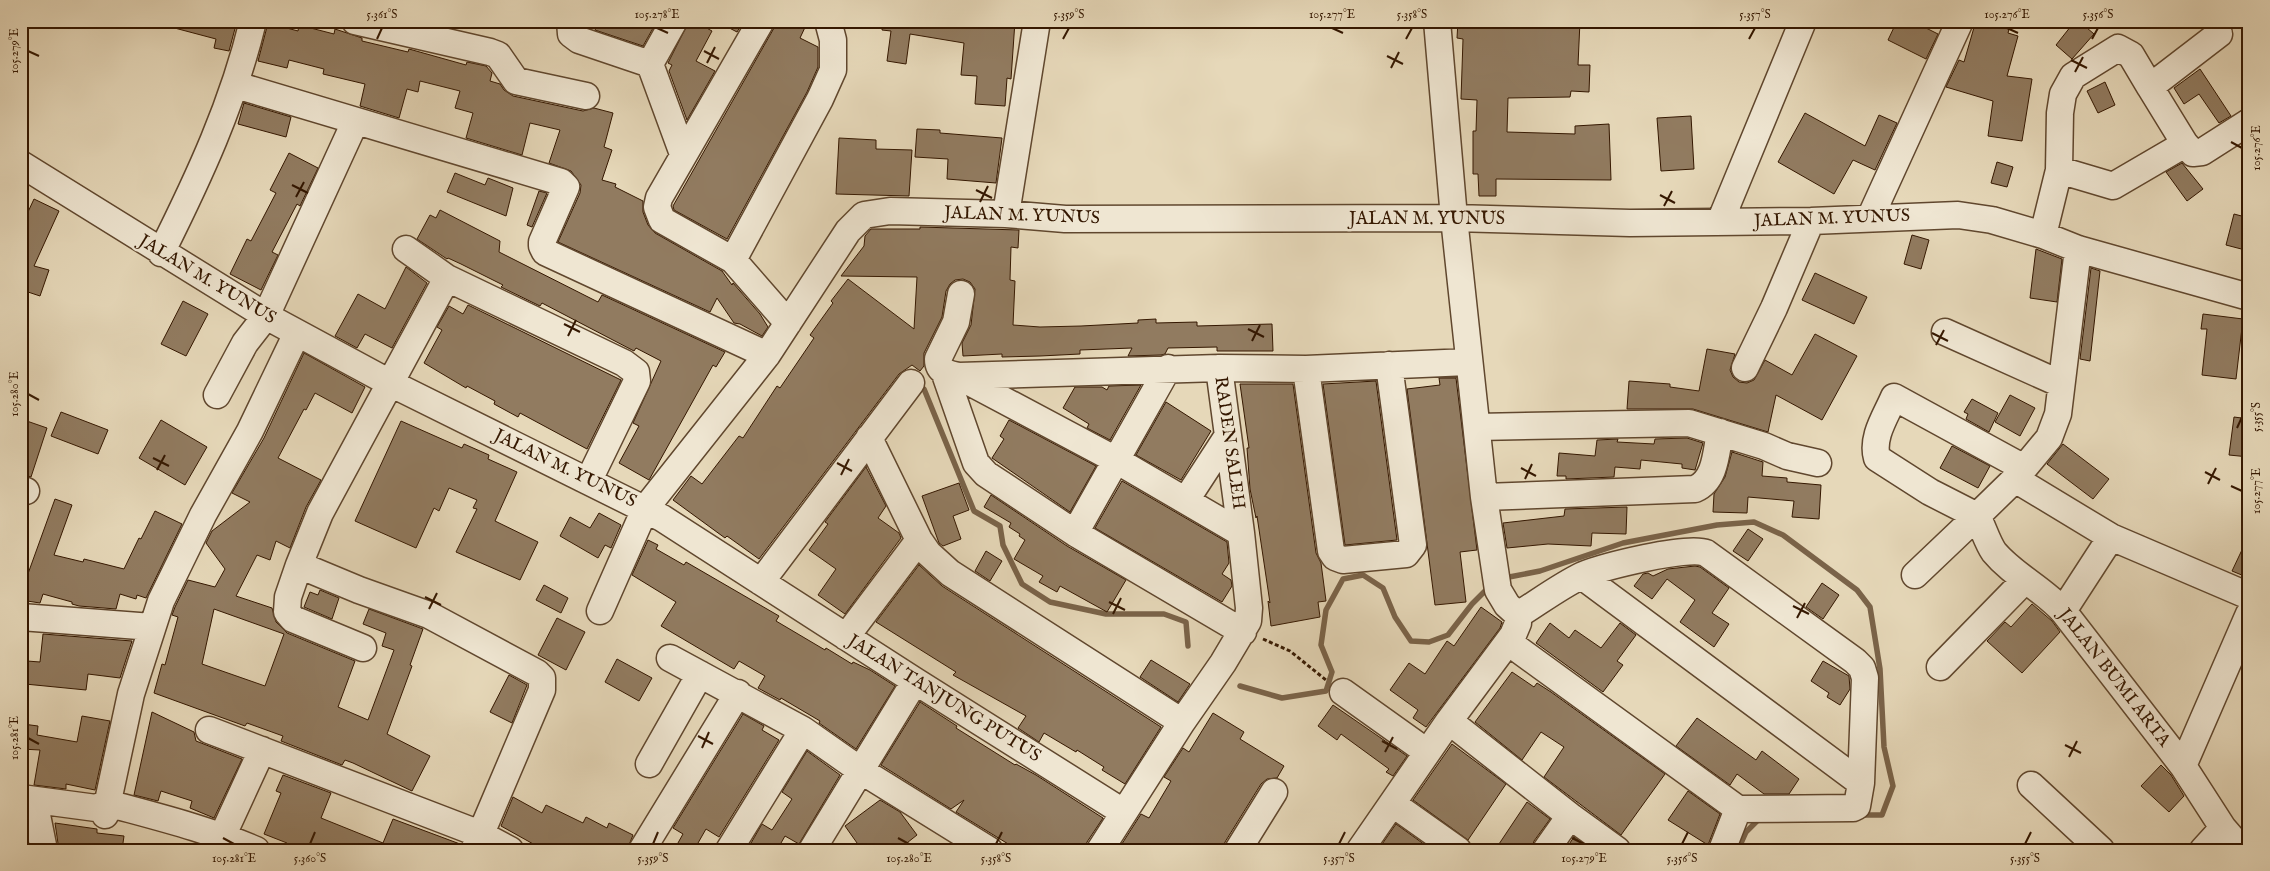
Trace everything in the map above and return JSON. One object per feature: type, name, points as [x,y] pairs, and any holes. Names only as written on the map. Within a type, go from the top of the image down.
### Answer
[{"type":"street","points":[[161,253],[202,170],[236,85],[253,21]]},
{"type":"street","points":[[355,21],[490,52],[498,55],[516,81],[586,96]]},
{"type":"street","points":[[570,21],[571,34],[579,40],[650,64]]},
{"type":"street","points":[[674,21],[650,64],[683,154]]},
{"type":"street","points":[[761,21],[659,198],[658,213],[662,220],[733,260],[788,323]]},
{"type":"street","points":[[733,260],[820,99],[833,70],[832,40],[828,21]]},
{"type":"street","points":[[1006,214],[1037,21]]},
{"type":"street","points":[[1360,850],[1448,721],[1508,642],[1518,623],[1518,615],[1507,605],[1498,590],[1484,497],[1468,362],[1437,21]]},
{"type":"street","points":[[1720,222],[1803,21]]},
{"type":"street","points":[[1870,218],[1960,21]]},
{"type":"street","points":[[2150,87],[2219,34]]},
{"type":"street","points":[[2037,234],[2059,170],[2060,113],[2063,94],[2072,76],[2118,48],[2131,54],[2184,144],[2193,153],[2202,152],[2249,122]]},
{"type":"street","points":[[236,85],[355,122],[562,182],[566,187],[542,242],[545,252],[767,355]]},
{"type":"street","points":[[217,395],[245,343],[266,316],[355,122]]},
{"type":"street","points":[[2059,170],[2113,186],[2184,144]]},
{"type":"street","name":"JALAN M. YUNUS","points":[[21,164],[161,253],[266,316],[390,383],[645,509],[767,355],[848,231],[864,215],[890,211],[1006,214],[1065,219],[1454,218],[1630,223],[1811,221],[1958,215],[1992,220],[2078,249],[2249,297]]},
{"type":"street","points":[[1745,368],[1774,308],[1811,221]]},
{"type":"street","points":[[406,249],[447,278],[624,364],[636,372],[637,381],[589,480]]},
{"type":"street","points":[[1915,575],[1977,516],[2019,473],[2049,438],[2058,414],[2078,249]]},
{"type":"street","points":[[363,648],[292,619],[287,612],[288,598],[320,513],[447,278]]},
{"type":"street","points":[[961,294],[956,322],[937,361],[952,375],[1116,460],[1241,533]]},
{"type":"street","points":[[1945,332],[2061,384]]},
{"type":"street","points":[[103,809],[131,694],[152,627],[181,558],[250,430],[297,333]]},
{"type":"street","name":"RADEN SALEH","points":[[1182,722],[1243,632],[1248,621],[1249,608],[1241,533],[1219,368],[1306,369],[1468,362]]},
{"type":"street","points":[[1306,369],[1331,551],[1335,557],[1342,560],[1406,554],[1413,545],[1389,365]]},
{"type":"street","points":[[1075,533],[1168,368]]},
{"type":"street","points":[[952,375],[1219,368]]},
{"type":"street","points":[[952,375],[976,462],[981,469],[1075,533],[1243,632]]},
{"type":"street","points":[[761,582],[911,383]]},
{"type":"street","points":[[1977,516],[1918,486],[1877,458],[1874,449],[1876,438],[1894,397],[2019,473],[2111,537],[2249,596]]},
{"type":"street","points":[[1477,427],[1689,423],[1764,446],[1787,456],[1818,463]]},
{"type":"street","points":[[1484,497],[1695,489],[1702,486],[1712,469],[1720,432]]},
{"type":"street","points":[[870,438],[918,540],[928,553],[950,573],[1182,722],[1100,850]]},
{"type":"street","points":[[1186,500],[1228,438]]},
{"type":"street","points":[[600,611],[645,509]]},
{"type":"street","name":"JALAN TANJUNG PUTUS","points":[[645,509],[1124,812]]},
{"type":"street","name":"JALAN BUMI ARTA","points":[[1977,516],[1994,551],[2025,580],[2049,595],[2062,610],[2183,766],[2223,828],[2242,850]]},
{"type":"street","points":[[2062,610],[2111,537]]},
{"type":"street","points":[[846,637],[918,540]]},
{"type":"street","points":[[1508,642],[1738,809],[1853,808],[1858,804],[1861,783],[1865,678],[1862,668],[1855,661],[1701,551],[1666,554],[1606,568],[1582,576],[1518,615]]},
{"type":"street","points":[[299,565],[328,578],[429,615],[537,672],[542,678],[542,690],[477,842]]},
{"type":"street","points":[[1582,576],[1861,783]]},
{"type":"street","points":[[1940,667],[2025,580]]},
{"type":"street","points":[[2183,766],[2249,614]]},
{"type":"street","points":[[21,617],[152,627]]},
{"type":"street","points":[[670,658],[803,730],[860,770],[985,849]]},
{"type":"street","points":[[648,764],[700,674]]},
{"type":"street","points":[[812,850],[915,681]]},
{"type":"street","points":[[1343,692],[1426,752]]},
{"type":"street","points":[[642,850],[738,694]]},
{"type":"street","points":[[1448,721],[1617,850]]},
{"type":"street","points":[[209,730],[262,750],[477,842],[510,850]]},
{"type":"street","points":[[729,850],[803,730]]},
{"type":"street","points":[[216,845],[262,750]]},
{"type":"street","points":[[2031,785],[2101,850]]},
{"type":"street","points":[[1238,850],[1274,792]]},
{"type":"street","points":[[44,850],[28,799],[181,822],[216,845],[256,850]]},
{"type":"street","points":[[1393,804],[1458,850]]},
{"type":"street","points":[[1722,850],[1738,809]]},
{"type":"street","points":[[1546,850],[1570,816]]},
{"type":"street","points":[[2202,850],[2223,828]]},
{"type":"path","points":[[1243,632],[1286,648],[1321,676]]},
{"type":"building","points":[[167,21],[237,21],[229,51],[214,48],[216,39],[167,26]]},
{"type":"building","points":[[599,21],[657,21],[643,46],[595,30]]},
{"type":"building","points":[[689,21],[694,21],[712,31],[696,61],[715,71],[687,120],[669,71],[672,65],[668,63]]},
{"type":"building","points":[[716,21],[744,21],[737,32]]},
{"type":"building","points":[[776,21],[808,21],[800,38],[818,47],[818,67],[807,92],[727,239],[674,210],[673,206],[774,28]]},
{"type":"building","points":[[883,21],[1015,21],[1011,79],[1007,78],[1005,106],[975,104],[977,76],[961,75],[964,43],[910,34],[906,64],[887,61],[891,31],[882,30]]},
{"type":"building","points":[[1458,21],[1580,21],[1578,65],[1590,65],[1589,92],[1571,91],[1570,97],[1508,98],[1507,132],[1575,134],[1575,126],[1609,124],[1611,180],[1496,179],[1496,196],[1479,196],[1478,174],[1473,174],[1473,131],[1476,131],[1477,100],[1461,99],[1463,39],[1457,38]]},
{"type":"building","points":[[1897,21],[1912,21],[1938,34],[1926,59],[1888,40]]},
{"type":"building","points":[[1982,21],[2011,21],[2008,33],[2018,36],[2007,76],[2032,79],[2022,141],[1988,136],[1993,101],[1946,87],[1959,60],[1964,62],[1975,24],[1981,26]]},
{"type":"building","points":[[2075,21],[2079,21],[2094,34],[2072,59],[2056,45]]},
{"type":"building","points":[[268,23],[298,31],[299,25],[334,34],[335,29],[362,38],[362,41],[408,52],[409,49],[466,65],[467,62],[486,66],[492,73],[490,81],[500,84],[504,90],[513,96],[583,111],[594,108],[613,113],[604,147],[612,150],[602,180],[616,184],[615,187],[643,201],[643,212],[648,225],[655,233],[722,271],[732,285],[733,283],[760,314],[768,327],[762,336],[740,324],[734,323],[717,298],[710,312],[558,242],[580,193],[581,185],[571,171],[549,163],[560,130],[530,123],[522,155],[466,138],[473,113],[455,108],[460,91],[420,81],[418,92],[407,89],[399,118],[360,106],[365,84],[323,74],[324,69],[289,60],[287,68],[258,61]]},
{"type":"building","points":[[2200,69],[2231,116],[2219,123],[2199,94],[2184,104],[2174,88]]},
{"type":"building","points":[[2105,82],[2115,105],[2098,113],[2087,91]]},
{"type":"building","points":[[244,103],[291,117],[286,137],[238,124]]},
{"type":"building","points":[[1805,113],[1865,146],[1879,115],[1897,123],[1875,170],[1853,160],[1834,194],[1778,162]]},
{"type":"building","points":[[1691,116],[1694,169],[1661,171],[1657,118]]},
{"type":"building","points":[[917,129],[940,130],[940,133],[1002,138],[996,183],[947,179],[948,159],[915,157]]},
{"type":"building","points":[[839,138],[876,140],[876,149],[912,150],[909,196],[836,194]]},
{"type":"building","points":[[289,153],[318,168],[300,206],[297,204],[272,252],[278,255],[261,290],[230,274],[247,239],[251,241],[276,193],[270,190]]},
{"type":"building","points":[[1997,162],[2013,167],[2007,187],[1991,183]]},
{"type":"building","points":[[2182,163],[2203,189],[2187,201],[2166,172]]},
{"type":"building","points":[[455,173],[485,185],[488,178],[513,188],[506,216],[447,192]]},
{"type":"building","points":[[539,191],[547,193],[532,227],[527,225]]},
{"type":"building","points":[[34,199],[59,211],[34,266],[49,270],[40,296],[22,290],[21,292],[21,227]]},
{"type":"building","points":[[440,210],[500,241],[499,252],[598,302],[602,295],[725,352],[716,367],[713,365],[649,480],[619,463],[639,426],[633,423],[661,361],[636,348],[634,351],[542,303],[540,306],[501,287],[503,285],[447,259],[417,239],[430,215],[436,218]]},
{"type":"building","points":[[2234,214],[2249,218],[2249,251],[2226,245]]},
{"type":"building","points":[[920,227],[1019,230],[1018,248],[1011,247],[1010,280],[1015,281],[1013,325],[1040,327],[1081,326],[1138,323],[1138,320],[1156,319],[1156,323],[1197,322],[1197,326],[1272,324],[1273,351],[1217,351],[1217,347],[1168,348],[1165,354],[1161,355],[1128,356],[1132,348],[1080,350],[1080,354],[1040,356],[1002,357],[1002,354],[963,356],[962,343],[971,325],[975,289],[970,282],[963,279],[955,280],[946,291],[942,317],[924,353],[924,366],[920,371],[912,365],[899,374],[759,559],[727,536],[725,538],[673,500],[691,476],[702,484],[739,436],[743,438],[777,386],[780,388],[814,338],[810,335],[833,303],[831,301],[848,279],[914,329],[917,277],[841,276],[864,246],[865,236],[871,229],[920,229]]},
{"type":"building","points":[[1912,235],[1929,240],[1921,269],[1904,264]]},
{"type":"building","points":[[2036,249],[2062,259],[2057,302],[2030,298]]},
{"type":"building","points":[[406,267],[427,283],[392,348],[365,334],[357,348],[335,336],[358,294],[385,309]]},
{"type":"building","points":[[2091,268],[2100,271],[2090,361],[2080,359]]},
{"type":"building","points":[[1815,273],[1867,297],[1854,324],[1802,300]]},
{"type":"building","points":[[183,301],[208,314],[186,356],[161,344]]},
{"type":"building","points":[[468,305],[621,380],[587,449],[520,413],[518,417],[494,404],[495,401],[467,386],[466,388],[424,363],[442,330],[437,327],[449,306],[463,314]]},
{"type":"building","points":[[2203,314],[2243,319],[2236,379],[2202,375],[2207,329],[2201,329]]},
{"type":"building","points":[[1815,334],[1857,356],[1822,420],[1776,395],[1768,432],[1693,409],[1627,409],[1629,381],[1670,384],[1670,387],[1699,391],[1707,349],[1735,354],[1730,370],[1733,377],[1739,382],[1747,383],[1754,380],[1765,360],[1792,375]]},
{"type":"building","points":[[304,353],[365,387],[352,413],[315,393],[306,410],[304,409],[278,458],[321,480],[306,507],[290,548],[276,541],[270,560],[257,555],[236,596],[272,608],[276,622],[287,633],[355,661],[338,707],[368,720],[394,650],[382,646],[386,633],[363,624],[369,609],[423,629],[410,665],[412,666],[387,734],[430,756],[412,791],[353,763],[345,760],[342,765],[281,741],[283,736],[247,723],[245,726],[154,693],[162,664],[165,665],[178,617],[172,615],[188,580],[215,587],[225,569],[206,543],[212,531],[250,502],[232,493],[264,438]],"holes":[[[214,609],[284,634],[265,686],[202,664]]]},
{"type":"building","points":[[1439,378],[1456,378],[1477,550],[1460,552],[1466,602],[1435,605],[1407,389],[1440,385]]},
{"type":"building","points":[[1376,381],[1397,540],[1345,545],[1323,384]]},
{"type":"building","points":[[1240,384],[1293,384],[1316,553],[1321,563],[1326,601],[1318,602],[1320,617],[1271,626],[1268,601],[1270,603],[1257,516],[1256,518],[1250,489],[1247,448],[1249,448]]},
{"type":"building","points":[[1141,385],[1110,440],[1087,428],[1089,424],[1063,408],[1075,387],[1102,387],[1107,390],[1109,386]]},
{"type":"building","points":[[2010,395],[2035,408],[2020,436],[1995,422]]},
{"type":"building","points":[[1972,399],[1998,413],[1989,432],[1966,419],[1968,414],[1964,412]]},
{"type":"building","points":[[1166,402],[1211,431],[1181,480],[1136,455]]},
{"type":"building","points":[[61,412],[108,430],[98,454],[51,436]]},
{"type":"building","points":[[2234,417],[2249,419],[2249,457],[2229,455]]},
{"type":"building","points":[[21,419],[47,428],[31,477],[21,474]]},
{"type":"building","points":[[161,420],[207,447],[185,485],[139,458]]},
{"type":"building","points":[[1009,420],[1096,466],[1070,512],[992,458],[1004,439],[1000,436]]},
{"type":"building","points":[[401,421],[462,448],[464,444],[489,455],[488,459],[517,472],[495,521],[538,542],[520,580],[456,552],[477,509],[473,508],[477,500],[449,488],[439,511],[434,508],[416,548],[355,521]]},
{"type":"building","points":[[1687,438],[1703,443],[1695,470],[1682,468],[1682,464],[1641,460],[1640,469],[1615,467],[1614,477],[1566,479],[1566,476],[1557,476],[1559,453],[1595,456],[1597,440],[1618,439],[1617,442],[1654,444],[1655,439]]},
{"type":"building","points":[[2063,444],[2109,479],[2093,499],[2047,464]]},
{"type":"building","points":[[1952,446],[1990,466],[1978,488],[1940,468]]},
{"type":"building","points":[[1732,452],[1763,462],[1762,476],[1787,478],[1787,482],[1821,485],[1819,519],[1792,517],[1794,501],[1748,497],[1747,513],[1713,512],[1714,494],[1725,477]]},
{"type":"building","points":[[866,467],[886,506],[878,518],[899,533],[901,538],[845,614],[818,595],[836,569],[809,550],[828,524],[825,522]]},
{"type":"building","points":[[1122,481],[1227,542],[1229,563],[1222,574],[1231,580],[1232,586],[1222,602],[1095,528]]},
{"type":"building","points":[[959,483],[969,510],[953,516],[961,539],[943,546],[939,543],[922,496]]},
{"type":"building","points":[[991,495],[1067,546],[1126,580],[1107,612],[1060,586],[1057,592],[1039,582],[1043,576],[1014,559],[1025,540],[1019,536],[1020,534],[1009,527],[1011,523],[984,507]]},
{"type":"building","points":[[55,499],[72,505],[54,555],[83,562],[84,559],[124,569],[155,511],[182,524],[146,598],[137,595],[136,599],[120,594],[116,609],[79,606],[72,604],[72,602],[43,594],[40,603],[21,600],[21,581],[25,582]]},
{"type":"building","points":[[1627,507],[1626,534],[1592,533],[1591,546],[1548,544],[1507,548],[1503,523],[1564,516],[1565,509]]},
{"type":"building","points":[[599,513],[621,525],[611,548],[605,545],[598,558],[560,536],[570,517],[590,528]]},
{"type":"building","points":[[1748,529],[1763,539],[1748,561],[1733,551]]},
{"type":"building","points":[[2249,535],[2249,578],[2232,571]]},
{"type":"building","points":[[648,540],[658,545],[656,549],[684,565],[686,562],[779,616],[776,621],[825,650],[826,648],[852,664],[853,662],[870,670],[895,686],[856,749],[819,723],[820,721],[781,698],[780,700],[758,688],[765,676],[739,661],[734,669],[661,626],[676,602],[632,575]]},
{"type":"building","points":[[986,551],[1002,561],[990,581],[975,571]]},
{"type":"building","points":[[919,565],[942,586],[1161,727],[1125,784],[1102,770],[1104,767],[1077,750],[1076,752],[1044,733],[1039,742],[1018,728],[1026,716],[953,675],[956,672],[876,622]]},
{"type":"building","points":[[1700,567],[1729,588],[1712,613],[1729,624],[1714,647],[1680,622],[1695,600],[1667,579],[1652,599],[1634,586],[1643,574],[1648,573],[1653,576],[1668,569]]},
{"type":"building","points":[[1822,583],[1839,595],[1823,619],[1806,607]]},
{"type":"building","points":[[544,585],[568,598],[561,613],[536,600]]},
{"type":"building","points":[[320,590],[339,598],[332,619],[304,607],[310,592],[318,595]]},
{"type":"building","points":[[2032,604],[2052,621],[2060,632],[2022,673],[1987,641],[2005,622],[2011,627]]},
{"type":"building","points":[[1481,607],[1502,622],[1500,628],[1426,727],[1413,718],[1418,710],[1390,690],[1409,663],[1425,674],[1447,641],[1454,646]]},
{"type":"building","points":[[557,618],[585,632],[566,670],[538,655]]},
{"type":"building","points":[[1550,623],[1569,638],[1575,630],[1601,648],[1620,623],[1636,635],[1617,661],[1623,665],[1603,692],[1536,643]]},
{"type":"building","points":[[43,634],[132,641],[120,678],[88,674],[86,690],[25,684],[27,661],[40,662]]},
{"type":"building","points":[[617,659],[652,678],[639,701],[605,682]]},
{"type":"building","points":[[1151,660],[1190,684],[1178,702],[1140,677]]},
{"type":"building","points":[[1823,661],[1849,676],[1850,689],[1840,705],[1827,697],[1829,693],[1811,681]]},
{"type":"building","points":[[1512,672],[1534,687],[1537,683],[1551,692],[1665,774],[1621,835],[1544,777],[1564,747],[1541,732],[1522,760],[1475,722]]},
{"type":"building","points":[[509,675],[527,685],[512,723],[490,712]]},
{"type":"building","points":[[920,702],[957,726],[956,728],[1015,765],[1036,775],[1103,818],[1087,842],[1085,850],[1018,850],[956,812],[964,800],[951,809],[881,765]]},
{"type":"building","points":[[1333,705],[1407,756],[1393,776],[1386,772],[1389,769],[1341,734],[1337,740],[1318,726]]},
{"type":"building","points":[[152,712],[194,732],[196,741],[242,759],[214,818],[190,808],[192,801],[161,791],[158,801],[134,795]]},
{"type":"building","points":[[1213,713],[1244,732],[1240,739],[1284,766],[1277,778],[1267,779],[1261,784],[1225,842],[1223,850],[1118,850],[1141,814],[1149,818],[1171,781],[1164,777],[1183,748],[1189,752]]},
{"type":"building","points":[[743,714],[764,726],[762,730],[779,740],[719,837],[706,829],[694,850],[674,850],[683,834],[673,828]]},
{"type":"building","points":[[82,716],[110,721],[95,790],[66,784],[66,789],[34,785],[40,750],[21,749],[23,724],[38,726],[37,735],[77,742]]},
{"type":"building","points":[[1697,718],[1756,760],[1762,751],[1799,779],[1789,794],[1764,794],[1737,774],[1730,785],[1676,746]]},
{"type":"building","points":[[1452,744],[1506,784],[1468,840],[1413,800]]},
{"type":"building","points":[[807,751],[840,775],[799,844],[785,836],[777,850],[747,850],[762,824],[772,830],[792,799],[782,792]]},
{"type":"building","points":[[2161,765],[2171,775],[2184,796],[2169,812],[2141,786]]},
{"type":"building","points":[[283,775],[331,793],[321,818],[383,843],[393,819],[460,844],[459,850],[294,850],[286,846],[287,843],[264,834],[281,793],[276,791]]},
{"type":"building","points":[[1688,791],[1720,814],[1708,845],[1668,820]]},
{"type":"building","points":[[513,797],[542,813],[546,805],[583,823],[586,817],[607,828],[609,823],[633,835],[627,850],[544,850],[501,826]]},
{"type":"building","points":[[880,800],[900,812],[917,835],[898,850],[862,850],[845,826]]},
{"type":"building","points":[[1527,802],[1550,819],[1534,841],[1531,850],[1495,850]]},
{"type":"building","points":[[55,823],[97,829],[97,833],[124,836],[122,850],[59,850]]},
{"type":"building","points":[[1396,824],[1432,850],[1378,850]]},
{"type":"building","points":[[1574,837],[1591,850],[1565,850]]},
{"type":"waterway","points":[[924,389],[974,511],[1000,526],[1003,545],[1022,584],[1050,602],[1106,614],[1164,614],[1186,622],[1188,646]]},
{"type":"waterway","points":[[1504,578],[1540,571],[1623,543],[1717,525],[1754,522],[1783,535],[1857,590],[1870,607],[1880,669],[1884,747],[1893,786],[1882,815],[1859,815]]},
{"type":"waterway","points":[[1240,686],[1282,698],[1326,691],[1332,672],[1321,645],[1326,610],[1343,579],[1363,575],[1383,588],[1395,617],[1411,641],[1429,642],[1448,635],[1472,604],[1490,586]]},
{"type":"waterway","points":[[1738,850],[1746,832],[1761,817]]}]
